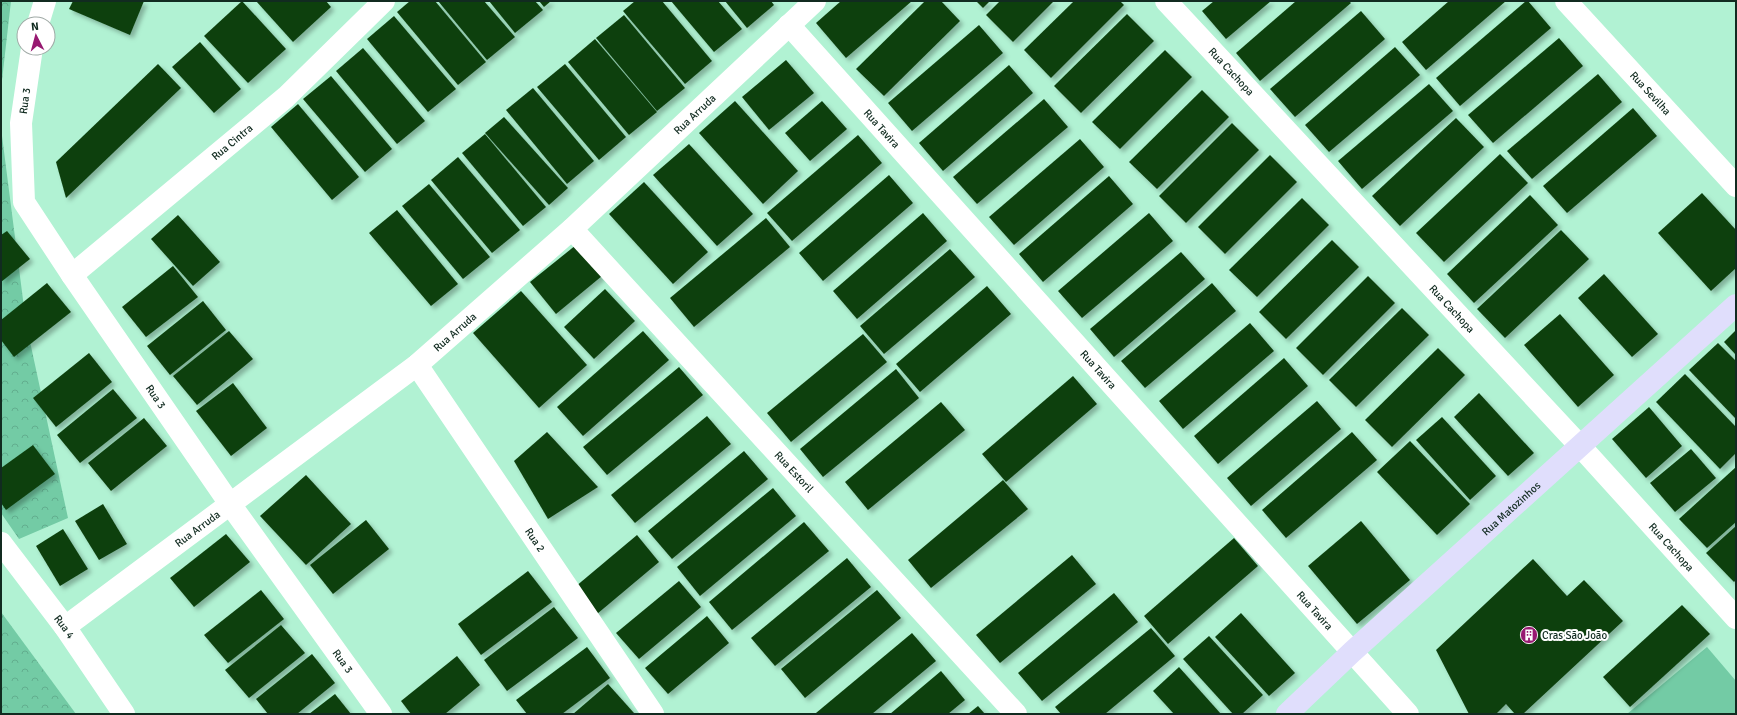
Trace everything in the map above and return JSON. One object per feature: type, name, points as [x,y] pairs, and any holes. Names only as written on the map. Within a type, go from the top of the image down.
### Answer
[{"type":"street","points":[[40,16],[45,1]]},
{"type":"street","name":"Rua Cintra","points":[[72,275],[286,97],[384,1]]},
{"type":"street","name":"Rua Arruda","points":[[65,627],[417,365],[572,229],[815,1]]},
{"type":"street","name":"Rua Cachopa","points":[[1166,1],[1580,446],[1736,618]]},
{"type":"street","name":"Rua Sevilha","points":[[1566,1],[1736,186]]},
{"type":"street","name":"Rua Tavira","points":[[789,25],[1408,714]]},
{"type":"street","name":"Rua 3","points":[[31,56],[21,123],[24,202],[72,275],[230,504],[381,714]]},
{"type":"street","name":"Rua Estoril","points":[[572,229],[1016,714]]},
{"type":"street","name":"Rua Matozinhos","points":[[1287,714],[1352,652],[1736,305]]},
{"type":"street","name":"Rua 2","points":[[417,365],[653,714]]},
{"type":"street","name":"Rua 4","points":[[1,543],[65,627],[124,714]]},
{"type":"green space","points":[[1,1],[11,1],[1,89]]},
{"type":"green space","points":[[1,128],[26,323],[68,518],[19,539],[1,513]]},
{"type":"green space","points":[[1,612],[76,714],[1,714]]},
{"type":"green space","points":[[1707,647],[1736,681],[1736,714],[1627,714]]},
{"type":"building","points":[[73,1],[144,1],[130,35],[69,9]]},
{"type":"building","points":[[242,1],[286,49],[248,83],[204,36]]},
{"type":"building","points":[[256,1],[326,1],[331,7],[293,42]]},
{"type":"building","points":[[410,1],[435,1],[486,62],[458,85],[397,12]]},
{"type":"building","points":[[438,1],[484,1],[515,37],[487,60]]},
{"type":"building","points":[[489,1],[535,1],[543,10],[515,33]]},
{"type":"building","points":[[539,1],[551,1],[544,7]]},
{"type":"building","points":[[635,1],[662,1],[712,61],[685,84],[623,11]]},
{"type":"building","points":[[671,1],[718,1],[742,29],[714,52]]},
{"type":"building","points":[[725,1],[771,1],[774,5],[747,28]]},
{"type":"building","points":[[841,1],[912,1],[846,58],[816,23]]},
{"type":"building","points":[[925,1],[941,1],[960,21],[884,96],[856,69]]},
{"type":"building","points":[[976,1],[990,1],[983,8]]},
{"type":"building","points":[[1000,1],[1054,1],[1013,42],[986,15]]},
{"type":"building","points":[[1074,1],[1120,1],[1124,5],[1051,78],[1024,50]]},
{"type":"building","points":[[1214,1],[1271,1],[1226,39],[1202,11]]},
{"type":"building","points":[[1296,1],[1349,1],[1351,3],[1260,81],[1236,53]]},
{"type":"building","points":[[1449,1],[1506,1],[1426,70],[1402,42]]},
{"type":"building","points":[[1526,1],[1528,1],[1551,28],[1460,106],[1436,78]]},
{"type":"building","points":[[1361,11],[1385,39],[1295,117],[1270,89]]},
{"type":"building","points":[[1127,14],[1154,41],[1081,113],[1054,86]]},
{"type":"building","points":[[624,15],[685,88],[657,111],[596,38]]},
{"type":"building","points":[[394,16],[456,89],[428,112],[367,39]]},
{"type":"building","points":[[979,25],[1003,53],[912,131],[888,103]]},
{"type":"building","points":[[1559,38],[1583,66],[1493,143],[1468,115]]},
{"type":"building","points":[[595,39],[657,112],[629,135],[568,62]]},
{"type":"building","points":[[200,42],[241,89],[214,113],[172,67]]},
{"type":"building","points":[[1395,47],[1420,75],[1329,152],[1305,125]]},
{"type":"building","points":[[363,48],[425,121],[397,144],[336,71]]},
{"type":"building","points":[[1165,50],[1192,77],[1120,149],[1092,122]]},
{"type":"building","points":[[786,60],[814,93],[769,130],[742,97]]},
{"type":"building","points":[[158,64],[181,88],[66,198],[56,162]]},
{"type":"building","points":[[565,64],[626,137],[599,160],[537,87]]},
{"type":"building","points":[[1009,65],[1033,93],[943,171],[919,143]]},
{"type":"building","points":[[1598,74],[1622,102],[1532,179],[1507,151]]},
{"type":"building","points":[[331,76],[392,149],[365,172],[303,99]]},
{"type":"building","points":[[1429,84],[1453,111],[1362,189],[1338,161]]},
{"type":"building","points":[[533,88],[594,161],[567,184],[506,110]]},
{"type":"building","points":[[1202,90],[1229,117],[1157,189],[1129,162]]},
{"type":"building","points":[[1044,99],[1068,127],[977,204],[953,177]]},
{"type":"building","points":[[735,101],[798,171],[763,204],[699,133]]},
{"type":"building","points":[[822,101],[847,129],[810,161],[785,133]]},
{"type":"building","points":[[298,104],[359,177],[332,200],[271,127]]},
{"type":"building","points":[[1633,108],[1657,136],[1567,213],[1543,186]]},
{"type":"building","points":[[504,117],[568,188],[549,205],[485,133]]},
{"type":"building","points":[[1456,118],[1484,147],[1400,226],[1372,196]]},
{"type":"building","points":[[1232,123],[1259,150],[1186,223],[1159,196]]},
{"type":"building","points":[[485,134],[546,207],[523,226],[462,153]]},
{"type":"building","points":[[858,135],[882,163],[792,241],[767,213]]},
{"type":"building","points":[[1080,139],[1104,167],[1014,245],[989,217]]},
{"type":"building","points":[[689,144],[753,214],[717,246],[653,175]]},
{"type":"building","points":[[1500,154],[1528,183],[1444,262],[1416,233]]},
{"type":"building","points":[[1270,155],[1297,182],[1225,254],[1198,227]]},
{"type":"building","points":[[458,157],[520,230],[492,253],[431,180]]},
{"type":"building","points":[[889,175],[913,203],[823,281],[799,253]]},
{"type":"building","points":[[1109,176],[1133,204],[1043,282],[1019,254]]},
{"type":"building","points":[[644,182],[708,252],[673,284],[609,214]]},
{"type":"building","points":[[429,184],[490,257],[463,279],[402,206]]},
{"type":"building","points":[[1702,193],[1736,230],[1736,268],[1711,291],[1658,233]]},
{"type":"building","points":[[1530,195],[1558,225],[1474,303],[1447,274]]},
{"type":"building","points":[[1302,198],[1329,225],[1257,297],[1229,270]]},
{"type":"building","points":[[397,210],[458,284],[431,306],[369,233]]},
{"type":"building","points":[[923,213],[947,241],[857,319],[833,291]]},
{"type":"building","points":[[1149,213],[1173,241],[1082,318],[1058,291]]},
{"type":"building","points":[[178,215],[220,262],[193,286],[151,239]]},
{"type":"building","points":[[766,218],[790,247],[694,327],[670,298]]},
{"type":"building","points":[[1561,230],[1589,259],[1505,338],[1477,309]]},
{"type":"building","points":[[7,231],[30,259],[1,282],[1,235]]},
{"type":"building","points":[[1332,240],[1359,267],[1286,339],[1259,312]]},
{"type":"building","points":[[576,245],[602,276],[556,314],[530,282]]},
{"type":"building","points":[[950,249],[975,277],[884,354],[860,326]]},
{"type":"building","points":[[1181,252],[1205,279],[1114,357],[1090,329]]},
{"type":"building","points":[[173,266],[198,297],[146,337],[122,307]]},
{"type":"building","points":[[1604,274],[1658,334],[1632,357],[1578,298]]},
{"type":"building","points":[[1368,276],[1395,303],[1323,375],[1296,348]]},
{"type":"building","points":[[47,283],[71,312],[14,357],[1,340],[1,320]]},
{"type":"building","points":[[1212,283],[1236,311],[1145,388],[1121,361]]},
{"type":"building","points":[[987,286],[1011,314],[920,392],[896,364]]},
{"type":"building","points":[[605,289],[635,321],[594,359],[564,327]]},
{"type":"building","points":[[521,291],[587,365],[539,408],[473,333]]},
{"type":"building","points":[[203,301],[226,330],[170,375],[147,346]]},
{"type":"building","points":[[1402,308],[1429,335],[1356,407],[1329,380]]},
{"type":"building","points":[[1560,314],[1614,375],[1578,407],[1524,345]]},
{"type":"building","points":[[1250,323],[1274,351],[1183,429],[1159,401]]},
{"type":"building","points":[[1736,330],[1736,355],[1724,342]]},
{"type":"building","points":[[229,331],[253,359],[197,405],[173,376]]},
{"type":"building","points":[[643,331],[669,360],[583,436],[557,407]]},
{"type":"building","points":[[863,334],[887,362],[791,442],[767,413]]},
{"type":"building","points":[[1718,343],[1736,361],[1736,419],[1689,370]]},
{"type":"building","points":[[1438,348],[1465,375],[1392,447],[1365,420]]},
{"type":"building","points":[[89,353],[112,382],[56,427],[33,398]]},
{"type":"building","points":[[1284,358],[1308,386],[1218,464],[1194,436]]},
{"type":"building","points":[[679,367],[703,395],[607,475],[583,447]]},
{"type":"building","points":[[896,369],[919,398],[823,477],[800,449]]},
{"type":"building","points":[[1685,374],[1736,427],[1736,453],[1720,469],[1656,402]]},
{"type":"building","points":[[1073,376],[1097,404],[1006,482],[982,454]]},
{"type":"building","points":[[233,383],[267,428],[231,456],[196,411]]},
{"type":"building","points":[[113,389],[137,418],[80,463],[57,435]]},
{"type":"building","points":[[1479,393],[1534,453],[1508,476],[1454,417]]},
{"type":"building","points":[[1317,401],[1341,429],[1251,506],[1227,478]]},
{"type":"building","points":[[941,402],[965,430],[868,510],[845,482]]},
{"type":"building","points":[[1649,407],[1682,446],[1646,478],[1612,439]]},
{"type":"building","points":[[707,416],[731,444],[635,523],[611,495]]},
{"type":"building","points":[[1442,417],[1496,476],[1470,500],[1416,440]]},
{"type":"building","points":[[144,418],[167,446],[111,491],[88,463]]},
{"type":"building","points":[[547,432],[598,487],[548,519],[514,461]]},
{"type":"building","points":[[1352,432],[1377,460],[1286,538],[1262,510]]},
{"type":"building","points":[[1410,441],[1470,504],[1437,535],[1377,472]]},
{"type":"building","points":[[33,445],[55,474],[6,510],[1,503],[1,468]]},
{"type":"building","points":[[1691,449],[1716,478],[1675,512],[1650,483]]},
{"type":"building","points":[[744,451],[768,479],[672,559],[648,531]]},
{"type":"building","points":[[1736,467],[1736,522],[1707,548],[1679,519]]},
{"type":"building","points":[[306,475],[351,524],[306,565],[260,516]]},
{"type":"building","points":[[1003,480],[1028,509],[931,588],[908,560]]},
{"type":"building","points":[[773,488],[796,516],[700,596],[677,567]]},
{"type":"building","points":[[103,504],[127,544],[99,560],[75,521]]},
{"type":"building","points":[[366,520],[389,549],[333,594],[310,565]]},
{"type":"building","points":[[1361,521],[1410,580],[1357,624],[1308,566]]},
{"type":"building","points":[[804,522],[829,551],[732,630],[709,602]]},
{"type":"building","points":[[1736,526],[1736,580],[1734,582],[1706,553]]},
{"type":"building","points":[[63,529],[88,569],[60,586],[36,546]]},
{"type":"building","points":[[226,534],[250,562],[194,607],[170,578]]},
{"type":"building","points":[[637,535],[659,562],[597,614],[575,587]]},
{"type":"building","points":[[1234,538],[1258,566],[1168,644],[1144,616]]},
{"type":"building","points":[[1072,555],[1096,584],[1000,663],[976,635]]},
{"type":"building","points":[[847,558],[871,587],[775,666],[751,638]]},
{"type":"building","name":"Cras São João","points":[[1533,559],[1567,596],[1584,580],[1623,621],[1523,714],[1515,714],[1506,704],[1496,714],[1469,714],[1436,650]]},
{"type":"building","points":[[528,571],[552,602],[481,655],[458,624]]},
{"type":"building","points":[[679,581],[701,607],[639,659],[616,633]]},
{"type":"building","points":[[261,590],[284,619],[228,663],[204,635]]},
{"type":"building","points":[[877,590],[901,618],[805,698],[781,669]]},
{"type":"building","points":[[1114,593],[1138,622],[1042,701],[1018,673]]},
{"type":"building","points":[[1682,605],[1710,634],[1630,707],[1603,677]]},
{"type":"building","points":[[554,607],[578,638],[507,691],[484,660]]},
{"type":"building","points":[[1241,613],[1295,673],[1269,696],[1215,637]]},
{"type":"building","points":[[707,616],[729,643],[668,694],[645,668]]},
{"type":"building","points":[[281,625],[305,653],[249,698],[225,670]]},
{"type":"building","points":[[1151,628],[1175,656],[1105,714],[1061,714],[1055,707]]},
{"type":"building","points":[[912,633],[936,661],[872,714],[816,713]]},
{"type":"building","points":[[1209,636],[1263,695],[1242,714],[1233,714],[1183,659]]},
{"type":"building","points":[[587,647],[610,678],[562,714],[527,714],[516,700]]},
{"type":"building","points":[[312,654],[335,683],[297,714],[268,714],[256,699]]},
{"type":"building","points":[[457,656],[480,685],[445,714],[411,714],[401,701]]},
{"type":"building","points":[[1179,667],[1221,714],[1174,714],[1153,691]]},
{"type":"building","points":[[941,671],[965,700],[948,714],[890,714]]},
{"type":"building","points":[[608,684],[634,713],[573,714]]},
{"type":"building","points":[[335,694],[351,714],[309,714]]},
{"type":"building","points":[[978,706],[985,714],[968,714]]},
{"type":"place","name":"Cras São João","points":[[1529,635]]}]
